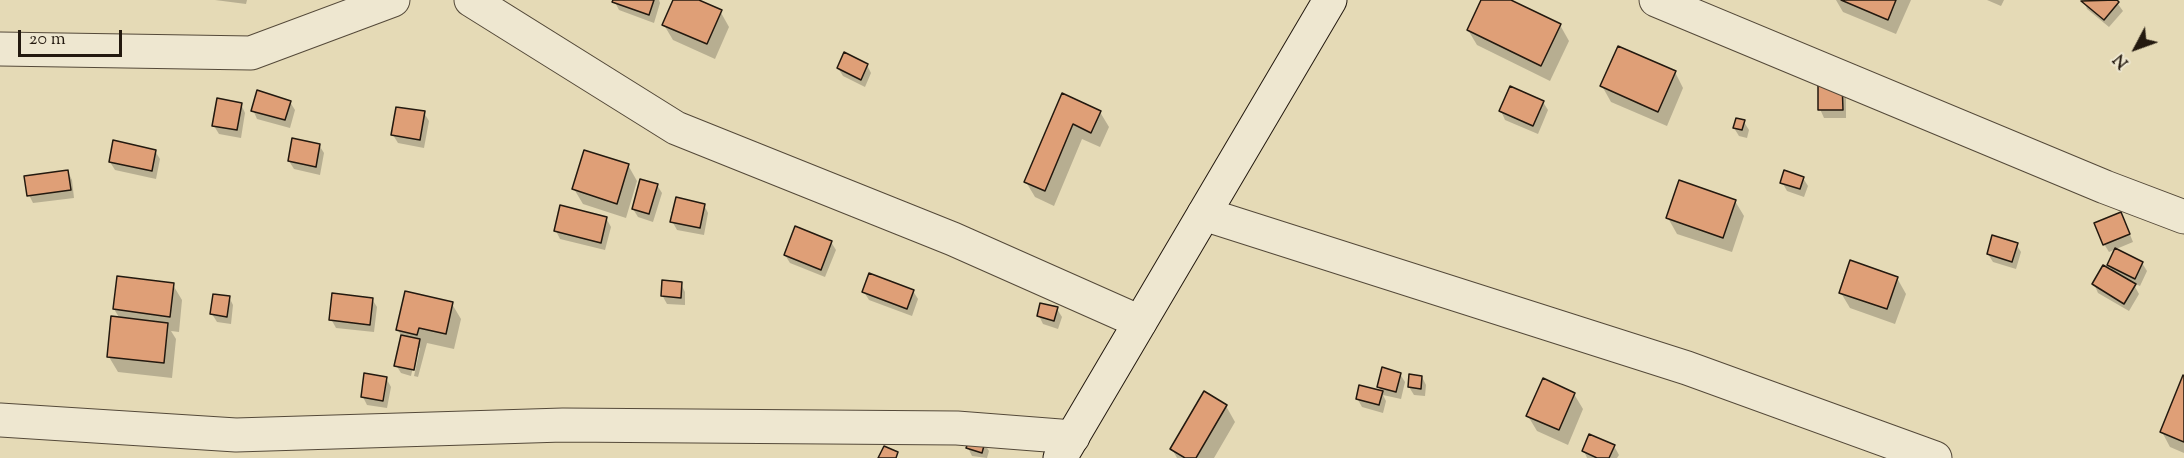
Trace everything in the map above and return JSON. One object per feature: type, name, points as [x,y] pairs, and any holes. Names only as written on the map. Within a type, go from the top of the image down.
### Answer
[{"type":"street","points":[[0,49],[251,53],[393,0]]},
{"type":"street","points":[[471,0],[676,128],[953,239],[1140,322]]},
{"type":"street","points":[[0,420],[236,435],[563,424],[957,428],[1066,447],[1330,0]]},
{"type":"street","points":[[1656,0],[2105,187],[2184,217]]},
{"type":"street","points":[[1204,214],[1687,368],[1935,458]]},
{"type":"building","points":[[613,0],[654,0],[649,15],[612,2]]},
{"type":"building","points":[[673,0],[699,0],[722,10],[707,44],[662,25]]},
{"type":"building","points":[[1481,0],[1511,0],[1561,24],[1541,66],[1467,30]]},
{"type":"building","points":[[1841,0],[1896,0],[1888,20]]},
{"type":"building","points":[[2117,0],[2119,2],[2104,20],[2081,1]]},
{"type":"building","points":[[1618,46],[1676,71],[1658,112],[1600,86]]},
{"type":"building","points":[[844,52],[868,64],[861,80],[837,68]]},
{"type":"building","points":[[1818,81],[1842,81],[1843,110],[1818,110]]},
{"type":"building","points":[[1510,86],[1544,101],[1533,126],[1499,111]]},
{"type":"building","points":[[257,90],[291,101],[285,120],[251,111]]},
{"type":"building","points":[[1062,93],[1101,111],[1091,133],[1073,124],[1045,191],[1024,182]]},
{"type":"building","points":[[217,98],[242,103],[237,130],[212,126]]},
{"type":"building","points":[[396,107],[425,111],[420,140],[391,135]]},
{"type":"building","points":[[1736,118],[1745,120],[1742,130],[1733,128]]},
{"type":"building","points":[[292,138],[320,144],[316,167],[288,161]]},
{"type":"building","points":[[113,140],[156,150],[152,171],[109,162]]},
{"type":"building","points":[[584,150],[629,164],[617,204],[572,189]]},
{"type":"building","points":[[68,170],[71,190],[27,196],[24,176]]},
{"type":"building","points":[[1784,170],[1804,177],[1800,189],[1780,183]]},
{"type":"building","points":[[640,179],[658,184],[649,214],[632,209]]},
{"type":"building","points":[[1679,180],[1736,200],[1723,238],[1666,218]]},
{"type":"building","points":[[676,197],[705,204],[700,228],[670,222]]},
{"type":"building","points":[[560,205],[607,217],[601,243],[554,231]]},
{"type":"building","points":[[2121,212],[2130,234],[2103,245],[2094,223]]},
{"type":"building","points":[[795,226],[832,241],[821,270],[784,255]]},
{"type":"building","points":[[1992,235],[2018,243],[2012,262],[1987,254]]},
{"type":"building","points":[[2115,248],[2143,262],[2135,279],[2107,265]]},
{"type":"building","points":[[1850,260],[1898,277],[1887,309],[1839,293]]},
{"type":"building","points":[[2103,265],[2136,284],[2124,304],[2092,284]]},
{"type":"building","points":[[869,273],[914,290],[907,309],[862,292]]},
{"type":"building","points":[[117,276],[174,283],[170,317],[113,309]]},
{"type":"building","points":[[662,280],[682,282],[681,298],[661,296]]},
{"type":"building","points":[[405,291],[453,302],[446,334],[419,328],[417,335],[396,330]]},
{"type":"building","points":[[332,293],[373,298],[370,325],[329,320]]},
{"type":"building","points":[[213,294],[230,296],[227,317],[210,314]]},
{"type":"building","points":[[1040,303],[1058,307],[1054,321],[1037,316]]},
{"type":"building","points":[[111,316],[168,323],[164,363],[107,357]]},
{"type":"building","points":[[401,335],[420,339],[414,370],[394,366]]},
{"type":"building","points":[[1382,367],[1401,373],[1396,392],[1377,387]]},
{"type":"building","points":[[364,373],[387,377],[383,401],[361,397]]},
{"type":"building","points":[[1409,374],[1422,376],[1421,389],[1408,387]]},
{"type":"building","points":[[2184,376],[2184,442],[2160,432]]},
{"type":"building","points":[[1543,378],[1575,393],[1559,430],[1526,416]]},
{"type":"building","points":[[1359,385],[1383,391],[1379,405],[1356,399]]},
{"type":"building","points":[[1204,391],[1227,405],[1196,458],[1185,458],[1170,449]]},
{"type":"building","points":[[1589,434],[1615,445],[1609,458],[1597,458],[1582,451]]},
{"type":"building","points":[[970,437],[985,442],[982,453],[966,448]]},
{"type":"building","points":[[884,446],[898,452],[896,458],[878,458]]}]
